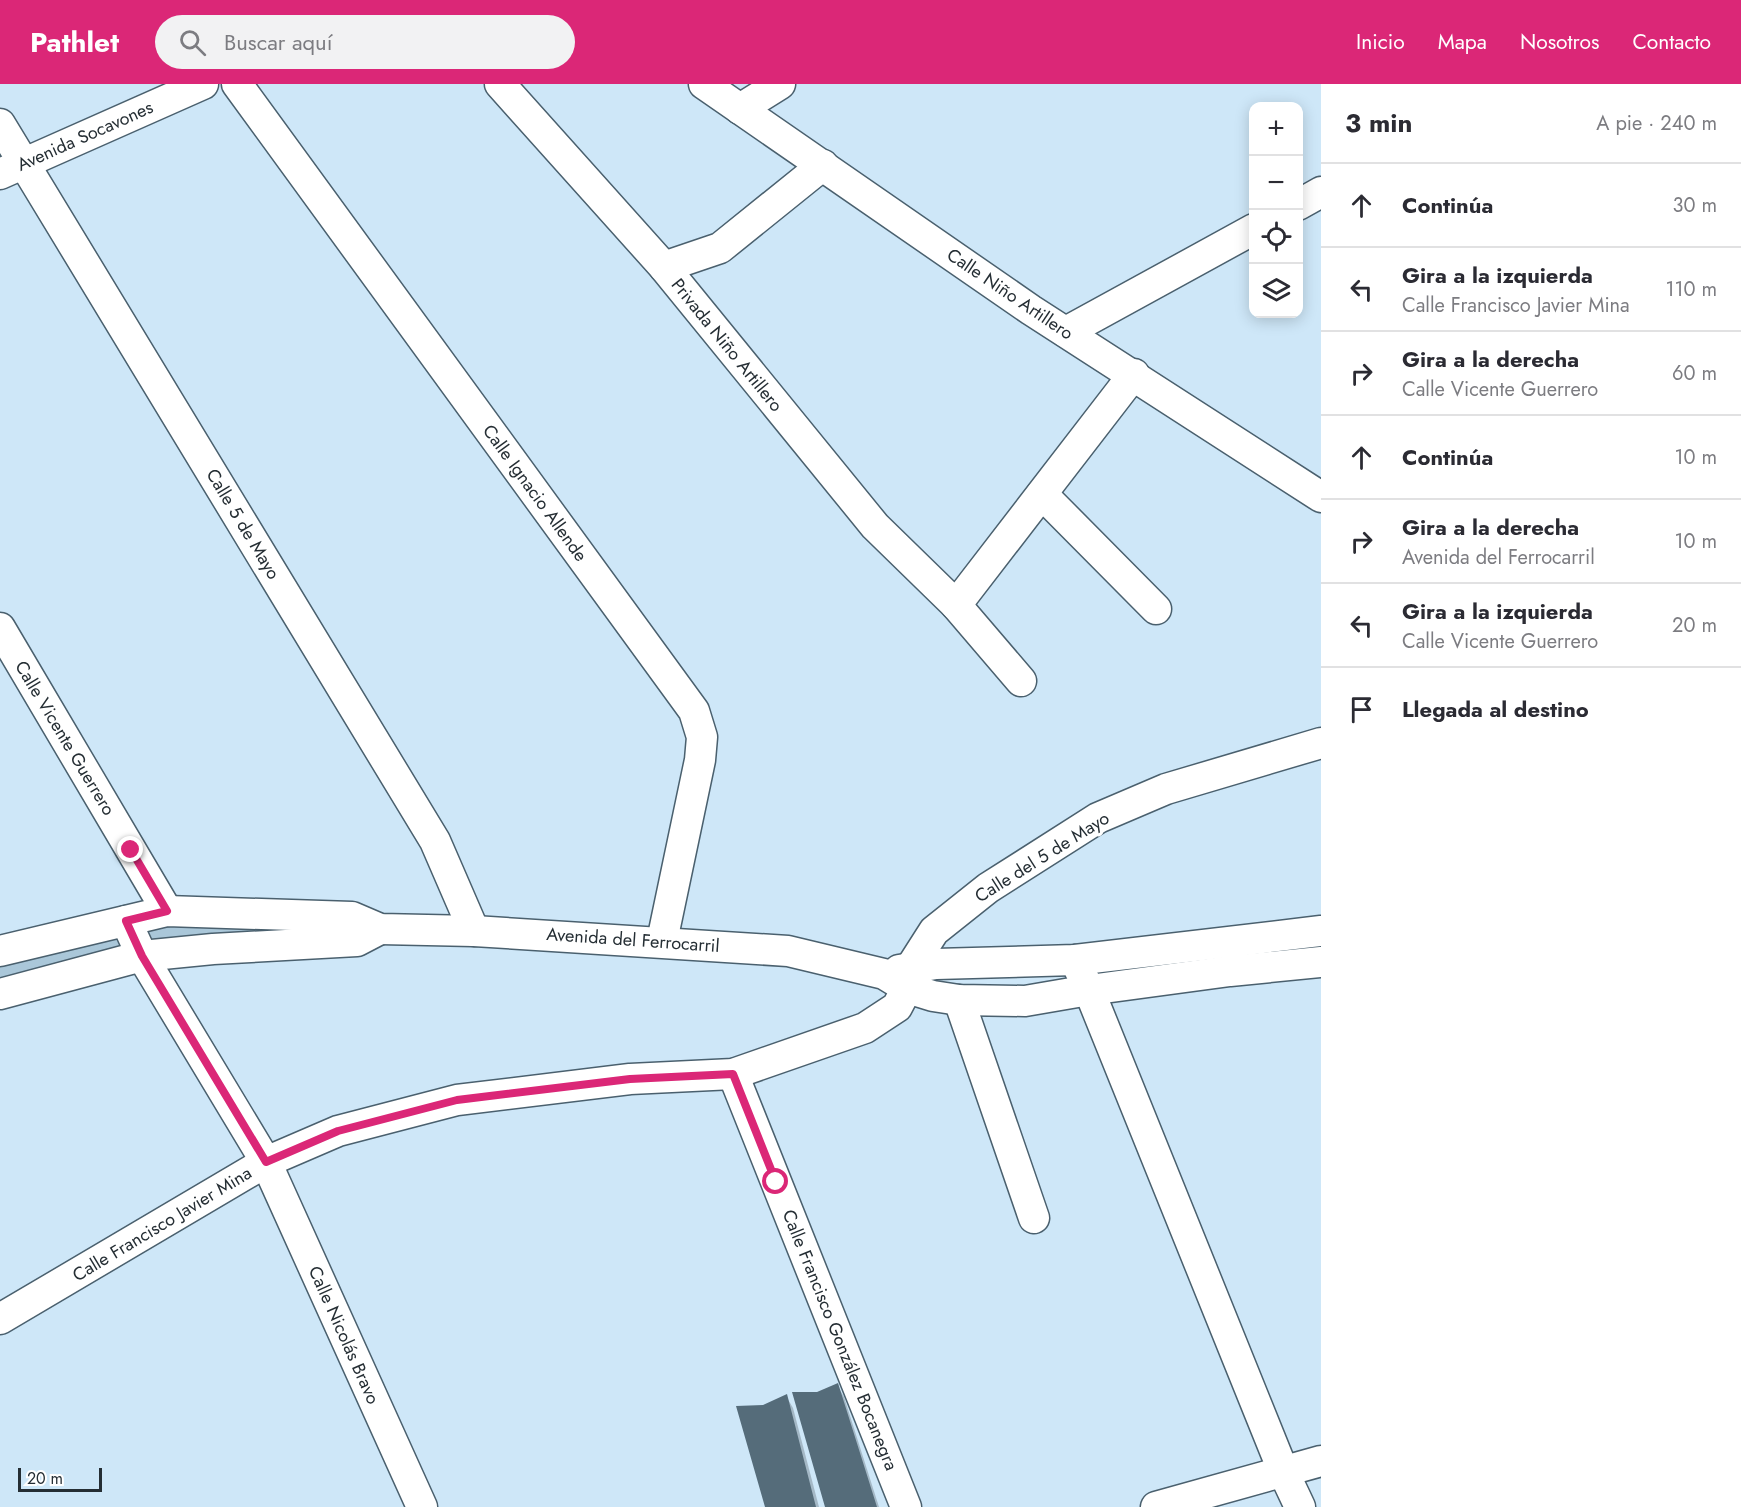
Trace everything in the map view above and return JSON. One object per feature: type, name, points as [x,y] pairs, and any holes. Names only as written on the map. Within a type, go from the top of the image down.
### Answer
[{"type":"street","name":"Avenida Socavones","points":[[12,168],[203,84]]},
{"type":"street","name":"Calle Ignacio Allende","points":[[237,84],[694,711],[702,736],[700,760],[662,941]]},
{"type":"street","name":"Privada Niño Artillero","points":[[500,84],[664,267],[874,526],[956,605],[1021,681]]},
{"type":"street","name":"Calle Niño Artillero","points":[[704,84],[1031,310],[1321,497]]},
{"type":"street","points":[[740,109],[780,84]]},
{"type":"street","name":"Calle 5 de Mayo","points":[[0,124],[12,168],[435,841],[474,931]]},
{"type":"street","points":[[664,267],[720,248],[823,165]]},
{"type":"street","points":[[1303,203],[1321,192]]},
{"type":"street","points":[[1066,332],[1249,232]]},
{"type":"street","points":[[956,605],[1134,375]]},
{"type":"street","points":[[1042,494],[1156,609]]},
{"type":"street","name":"Calle Vicente Guerrero","points":[[0,628],[167,911]]},
{"type":"street","name":"Calle del 5 de Mayo","points":[[901,976],[934,931],[988,888],[1098,818],[1166,789],[1321,743]]},
{"type":"street","name":"Avenida del Ferrocarril","points":[[0,951],[167,911],[352,917],[380,929],[474,931],[662,941],[788,951],[901,976],[933,996],[959,1000],[1025,1001],[1230,971],[1321,962]]},
{"type":"street","points":[[126,921],[142,956],[266,1162]]},
{"type":"street","name":"Avenida del Ferrocarril","points":[[0,994],[142,956],[213,949],[357,941],[380,929]]},
{"type":"street","name":"Avenida del Ferrocarril","points":[[901,976],[936,964],[1075,960],[1321,931]]},
{"type":"street","points":[[1075,960],[1284,1473],[1300,1507]]},
{"type":"street","name":"Calle Francisco Javier Mina","points":[[0,1319],[266,1162],[338,1131],[457,1100],[630,1079],[733,1074],[865,1028],[897,1008],[901,976]]},
{"type":"street","points":[[959,1000],[1034,1218]]},
{"type":"street","name":"Calle Francisco González Bocanegra","points":[[733,1074],[906,1507]]},
{"type":"street","name":"Calle Nicolás Bravo","points":[[266,1162],[422,1507]]},
{"type":"street","points":[[1155,1507],[1321,1461]]},
{"type":"shaded area","points":[[167,911],[380,929],[142,956],[0,994],[0,951]]},
{"type":"building","points":[[838,1383],[877,1507],[825,1507],[792,1392],[817,1392]]},
{"type":"building","points":[[787,1394],[816,1507],[765,1507],[736,1406],[763,1405]]},
{"type":"route","points":[[131,850],[167,911],[126,921],[142,956],[266,1162],[338,1131],[457,1100],[630,1079],[733,1074],[776,1182]]}]
